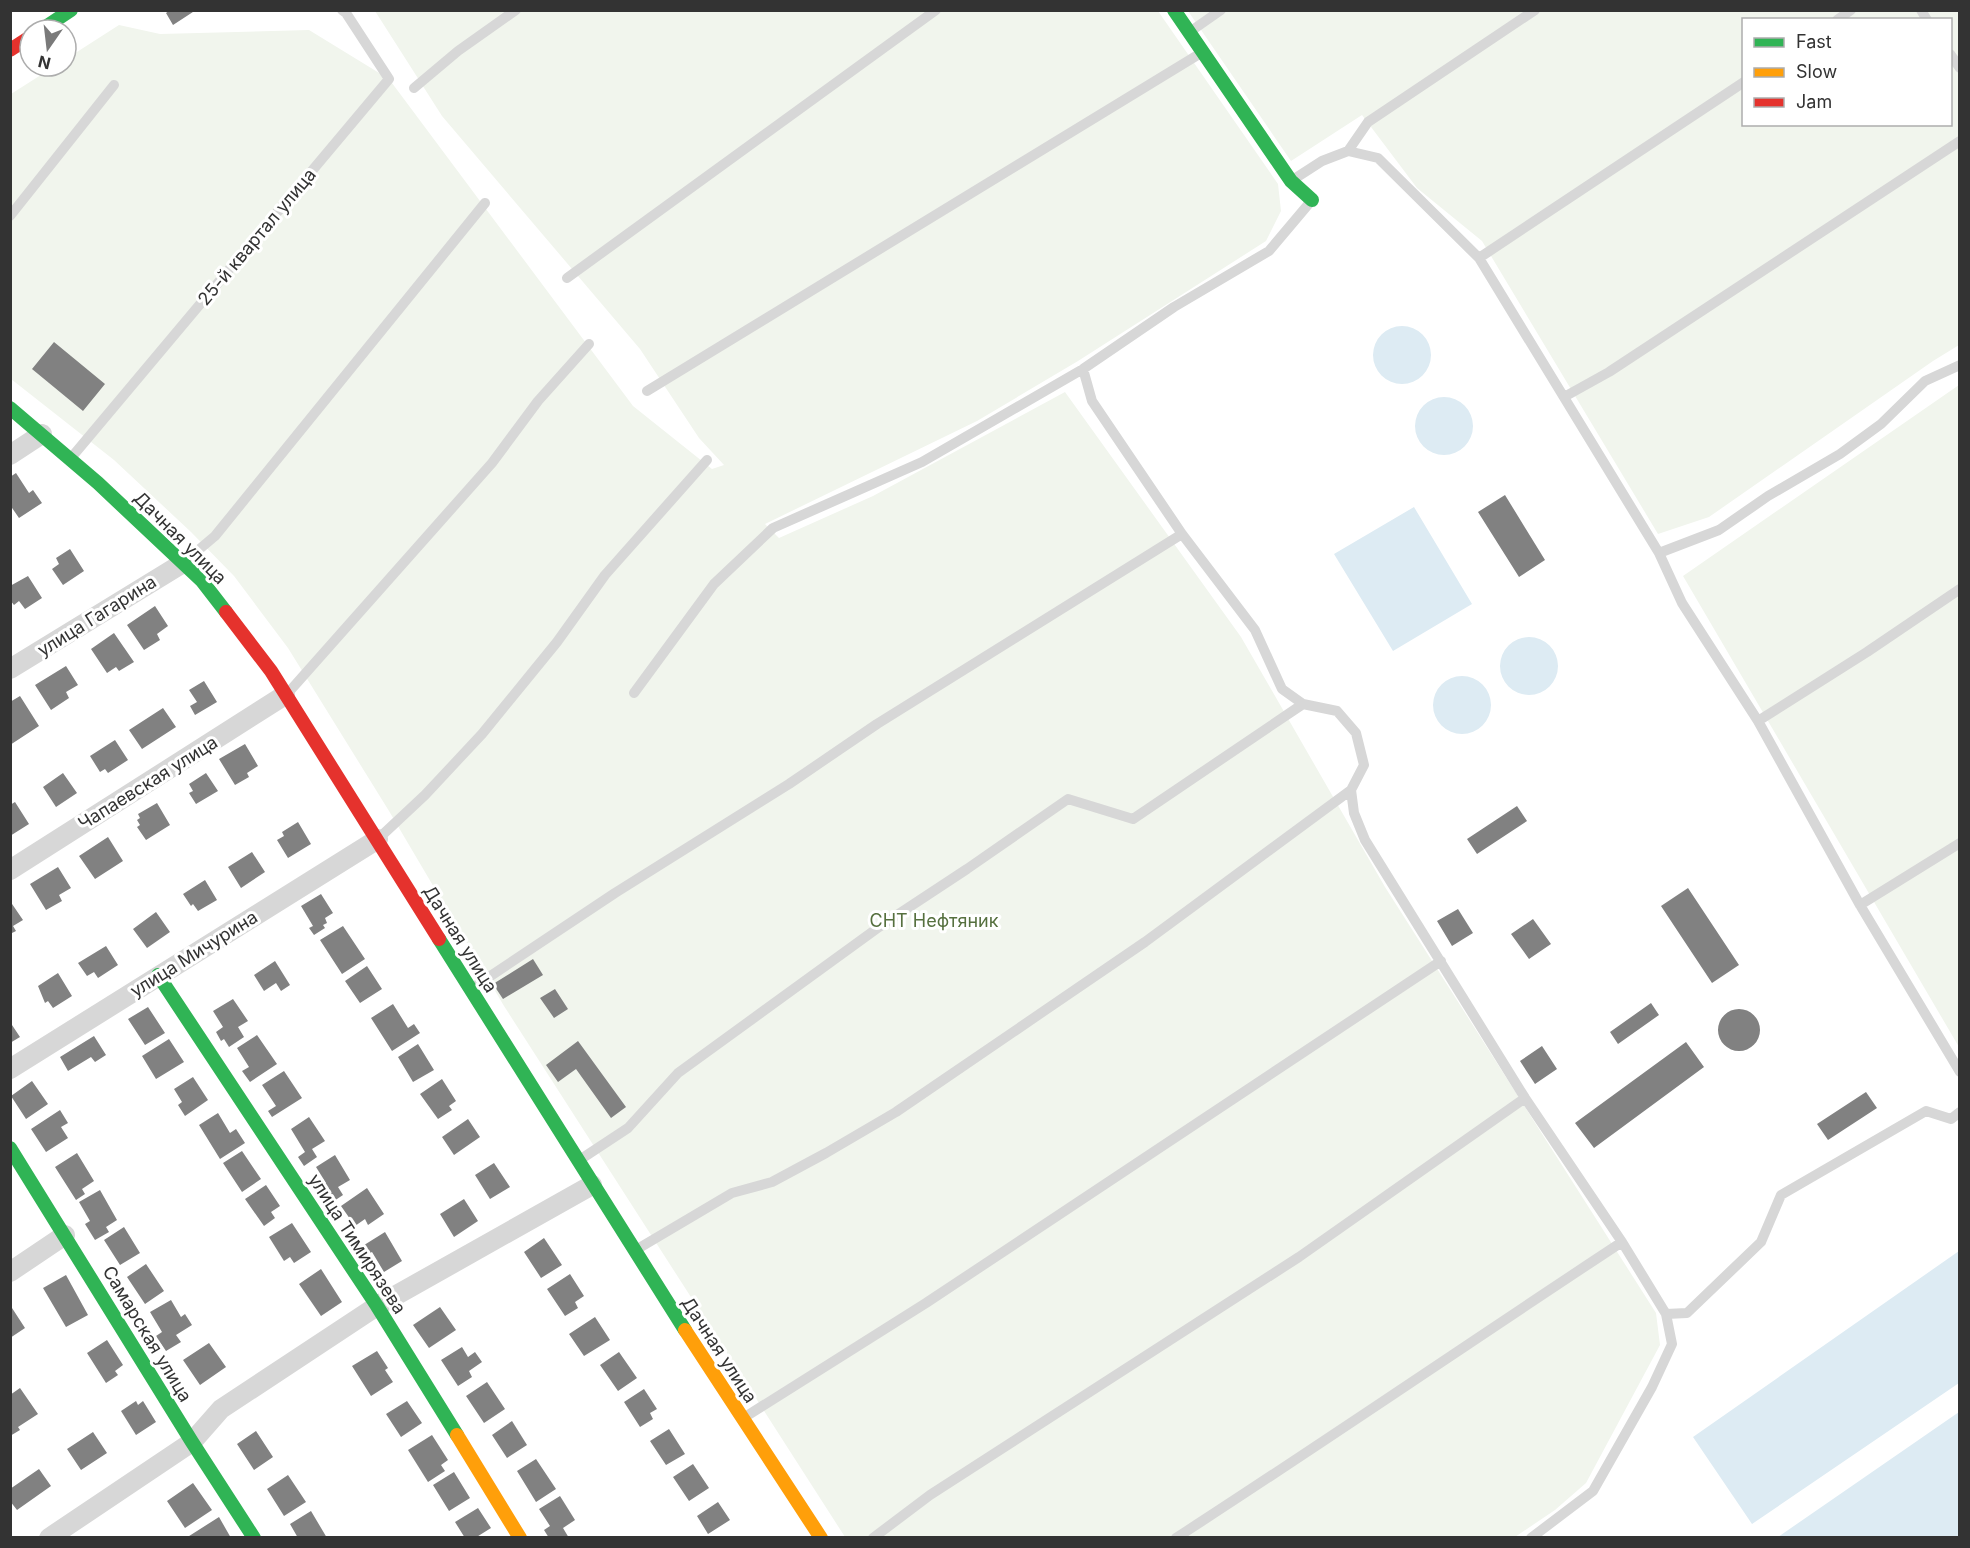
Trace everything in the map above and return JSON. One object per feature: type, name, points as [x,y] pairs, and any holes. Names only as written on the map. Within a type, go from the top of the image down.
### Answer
[{"type":"street","points":[[1174,10],[1201,53],[1291,181],[1312,200]]},
{"type":"street","name":"Дачная улица","points":[[10,408],[70,459],[202,581],[271,671],[592,1185],[820,1538]]},
{"type":"street","points":[[10,455],[42,434]]},
{"type":"street","name":"улица Гагарина","points":[[10,669],[183,563]]},
{"type":"street","name":"Чапаевская улица","points":[[10,870],[285,695]]},
{"type":"street","name":"улица Мичурина","points":[[10,1069],[378,840]]},
{"type":"street","name":"улица Тимирязева","points":[[158,975],[377,1306],[520,1538]]},
{"type":"street","name":"Самарская улица","points":[[10,1148],[254,1538]]},
{"type":"street","points":[[49,1538],[192,1442],[221,1409],[377,1306],[592,1185]]},
{"type":"street","points":[[10,1272],[65,1235]]},
{"type":"lane","name":"25-й квартал улица","points":[[70,459],[389,79],[342,10]]},
{"type":"lane","points":[[414,88],[458,51],[516,10]]},
{"type":"lane","points":[[567,278],[936,10]]},
{"type":"lane","points":[[1188,33],[1221,10]]},
{"type":"lane","points":[[1348,151],[1368,122],[1535,10]]},
{"type":"lane","points":[[647,391],[1201,53]]},
{"type":"lane","points":[[1479,258],[1742,83]]},
{"type":"lane","points":[[10,216],[114,85]]},
{"type":"lane","points":[[1564,397],[1609,372],[1959,141]]},
{"type":"lane","points":[[1291,181],[1322,161],[1348,151],[1378,158],[1479,258],[1659,553],[1682,603],[1758,721],[1860,905],[1959,1072]]},
{"type":"lane","points":[[634,693],[714,584],[773,528],[922,462],[1083,369],[1174,307],[1269,251],[1312,200]]},
{"type":"lane","points":[[183,563],[215,536],[485,203]]},
{"type":"lane","points":[[285,695],[492,463],[538,401],[589,344]]},
{"type":"lane","points":[[1659,553],[1719,530],[1768,495],[1840,454],[1881,424],[1925,381],[1959,365]]},
{"type":"lane","points":[[634,1251],[732,1193],[771,1182],[896,1112],[1145,942],[1351,790],[1364,765],[1356,733],[1337,711],[1304,704],[1282,689],[1255,630],[1182,534],[1092,400],[1083,369]]},
{"type":"lane","points":[[378,840],[425,795],[482,734],[557,642],[605,575],[707,460]]},
{"type":"lane","points":[[471,989],[615,893],[789,784],[877,724],[1182,534]]},
{"type":"lane","points":[[1758,721],[1867,652],[1959,589]]},
{"type":"lane","points":[[577,1161],[628,1128],[678,1073],[879,927],[1068,799],[1133,819],[1304,704]]},
{"type":"lane","points":[[1351,790],[1354,813],[1365,840],[1525,1098],[1622,1242],[1666,1314],[1672,1344],[1652,1388],[1593,1491],[1532,1538]]},
{"type":"lane","points":[[1860,905],[1959,843]]},
{"type":"lane","points":[[742,1419],[926,1303],[1442,961]]},
{"type":"lane","points":[[873,1538],[930,1495],[1299,1257],[1525,1098]]},
{"type":"lane","points":[[1666,1314],[1687,1313],[1761,1242],[1781,1195],[1926,1111],[1951,1119],[1959,1112]]},
{"type":"lane","points":[[1176,1538],[1622,1242]]},
{"type":"green space","name":"СНТ Нефтяник","points":[[375,11],[1158,11],[1278,184],[1281,211],[1266,241],[1078,361],[977,421],[765,524],[779,538],[873,496],[1065,392],[1241,637],[1385,887],[1656,1313],[1660,1345],[1586,1483],[1555,1510],[1515,1537],[845,1537],[504,1006],[389,811],[288,648],[234,576],[191,532],[114,460],[11,379],[11,94],[36,78],[78,78],[78,51],[119,25],[160,34],[309,30],[389,79],[633,406],[712,469],[724,465],[699,438],[640,349],[442,116]]},
{"type":"green space","points":[[1188,11],[1959,11],[1959,345],[1709,517],[1658,534],[1482,241],[1417,188],[1362,115],[1291,161]]},
{"type":"green space","points":[[1959,385],[1959,1047],[1683,576]]},
{"type":"shaded area","points":[[1396,326],[1408,326],[1423,334],[1431,349],[1431,361],[1423,376],[1408,384],[1396,384],[1381,376],[1373,361],[1373,349],[1381,334]]},
{"type":"shaded area","points":[[1438,397],[1450,397],[1465,405],[1473,420],[1473,432],[1465,447],[1450,455],[1438,455],[1423,447],[1415,432],[1415,420],[1423,405]]},
{"type":"shaded area","points":[[1414,507],[1472,604],[1393,651],[1334,554]]},
{"type":"shaded area","points":[[1529,637],[1540,639],[1550,645],[1556,655],[1558,666],[1556,677],[1550,687],[1540,693],[1529,695],[1518,693],[1508,687],[1502,677],[1500,666],[1502,655],[1508,645],[1518,639]]},
{"type":"shaded area","points":[[1456,676],[1468,676],[1483,684],[1491,699],[1491,711],[1483,726],[1468,734],[1456,734],[1441,726],[1433,711],[1433,699],[1441,684]]},
{"type":"shaded area","points":[[1959,1251],[1959,1383],[1752,1524],[1693,1437]]},
{"type":"shaded area","points":[[1959,1412],[1959,1537],[1778,1537]]},
{"type":"building","points":[[170,10],[196,10],[173,25],[166,13]]},
{"type":"building","points":[[54,342],[105,384],[83,411],[32,369]]},
{"type":"building","points":[[16,473],[29,493],[33,490],[42,503],[19,518],[10,505],[10,477]]},
{"type":"building","points":[[1505,495],[1545,560],[1519,577],[1478,512]]},
{"type":"building","points":[[70,549],[84,571],[63,585],[52,569],[59,564],[56,558]]},
{"type":"building","points":[[28,576],[42,598],[25,609],[19,601],[14,605],[10,600],[10,586]]},
{"type":"building","points":[[155,606],[168,626],[157,634],[160,640],[144,650],[127,625]]},
{"type":"building","points":[[114,633],[134,662],[119,671],[116,667],[107,673],[91,649]]},
{"type":"building","points":[[66,666],[78,685],[66,692],[69,698],[51,710],[35,685]]},
{"type":"building","points":[[204,681],[217,702],[195,715],[190,706],[197,702],[189,690]]},
{"type":"building","points":[[20,696],[39,726],[10,745],[10,702]]},
{"type":"building","points":[[163,708],[176,727],[142,749],[129,730]]},
{"type":"building","points":[[115,740],[128,760],[108,773],[105,769],[100,772],[90,756]]},
{"type":"building","points":[[245,744],[258,766],[247,773],[249,777],[235,785],[219,759]]},
{"type":"building","points":[[63,773],[77,793],[56,807],[43,787]]},
{"type":"building","points":[[206,773],[218,791],[196,804],[189,793],[193,791],[189,784]]},
{"type":"building","points":[[15,802],[29,824],[10,836],[10,805]]},
{"type":"building","points":[[157,803],[170,825],[146,840],[137,827],[140,825],[137,820],[140,818],[138,814]]},
{"type":"building","points":[[1517,806],[1527,821],[1477,854],[1467,839]]},
{"type":"building","points":[[298,822],[311,844],[288,858],[277,840],[284,836],[282,832]]},
{"type":"building","points":[[108,837],[123,861],[95,879],[79,856]]},
{"type":"building","points":[[252,852],[265,872],[241,888],[228,867]]},
{"type":"building","points":[[58,867],[71,888],[59,895],[62,901],[46,910],[30,884]]},
{"type":"building","points":[[205,880],[217,900],[198,911],[193,904],[191,906],[183,894]]},
{"type":"building","points":[[1688,888],[1739,965],[1712,983],[1661,906]]},
{"type":"building","points":[[321,894],[333,913],[325,918],[327,923],[323,925],[325,928],[314,935],[309,928],[313,926],[301,906]]},
{"type":"building","points":[[10,901],[23,920],[13,926],[16,931],[10,934]]},
{"type":"building","points":[[1458,909],[1473,933],[1452,946],[1437,921]]},
{"type":"building","points":[[156,912],[170,932],[147,948],[133,929]]},
{"type":"building","points":[[1533,919],[1551,944],[1529,959],[1511,934]]},
{"type":"building","points":[[343,926],[365,959],[342,974],[320,940]]},
{"type":"building","points":[[106,946],[118,965],[98,978],[94,972],[87,976],[78,963]]},
{"type":"building","points":[[533,959],[543,975],[503,999],[493,984]]},
{"type":"building","points":[[275,961],[290,985],[281,991],[276,983],[264,991],[254,975]]},
{"type":"building","points":[[367,966],[382,989],[360,1003],[345,981]]},
{"type":"building","points":[[58,973],[72,996],[53,1008],[48,1001],[45,1003],[38,986]]},
{"type":"building","points":[[555,989],[568,1009],[554,1018],[540,998]]},
{"type":"building","points":[[233,999],[248,1021],[238,1027],[244,1037],[229,1047],[224,1039],[221,1041],[216,1032],[223,1027],[213,1011]]},
{"type":"building","points":[[1651,1003],[1659,1015],[1618,1044],[1610,1032]]},
{"type":"building","points":[[393,1004],[408,1028],[414,1024],[420,1033],[392,1051],[371,1018]]},
{"type":"building","points":[[148,1007],[165,1033],[145,1045],[128,1019]]},
{"type":"building","points":[[1739,1009],[1754,1015],[1760,1030],[1754,1045],[1739,1051],[1724,1045],[1718,1030],[1724,1015]]},
{"type":"building","points":[[10,1022],[20,1037],[10,1043]]},
{"type":"building","points":[[257,1035],[277,1064],[250,1082],[242,1071],[249,1067],[237,1048]]},
{"type":"building","points":[[94,1036],[106,1055],[95,1062],[91,1057],[68,1071],[60,1057]]},
{"type":"building","points":[[169,1039],[184,1062],[156,1079],[142,1056]]},
{"type":"building","points":[[578,1041],[626,1107],[611,1118],[576,1069],[558,1082],[546,1065]]},
{"type":"building","points":[[1686,1042],[1704,1067],[1594,1148],[1575,1123]]},
{"type":"building","points":[[418,1044],[434,1070],[413,1082],[398,1057]]},
{"type":"building","points":[[1542,1046],[1557,1069],[1535,1084],[1520,1061]]},
{"type":"building","points":[[284,1071],[302,1098],[272,1117],[268,1111],[276,1106],[262,1085]]},
{"type":"building","points":[[193,1077],[208,1100],[185,1116],[178,1105],[182,1102],[174,1089]]},
{"type":"building","points":[[442,1079],[456,1101],[449,1106],[452,1110],[438,1119],[420,1094]]},
{"type":"building","points":[[32,1081],[48,1104],[26,1119],[11,1096]]},
{"type":"building","points":[[1866,1092],[1877,1108],[1828,1140],[1817,1124]]},
{"type":"building","points":[[60,1110],[68,1123],[61,1127],[68,1138],[46,1152],[31,1129]]},
{"type":"building","points":[[218,1113],[230,1133],[236,1129],[245,1143],[220,1159],[199,1125]]},
{"type":"building","points":[[309,1117],[325,1141],[312,1149],[317,1157],[304,1166],[298,1157],[305,1152],[291,1129]]},
{"type":"building","points":[[468,1119],[480,1137],[454,1155],[442,1137]]},
{"type":"building","points":[[242,1151],[261,1179],[242,1192],[223,1163]]},
{"type":"building","points":[[77,1153],[94,1181],[82,1189],[85,1194],[76,1200],[55,1167]]},
{"type":"building","points":[[335,1155],[350,1180],[338,1187],[343,1195],[331,1203],[321,1187],[326,1183],[316,1167]]},
{"type":"building","points":[[494,1163],[510,1187],[490,1199],[475,1175]]},
{"type":"building","points":[[266,1185],[280,1206],[271,1212],[275,1218],[264,1226],[245,1199]]},
{"type":"building","points":[[367,1188],[384,1214],[368,1225],[365,1219],[355,1226],[341,1206]]},
{"type":"building","points":[[100,1190],[117,1220],[106,1227],[109,1232],[95,1240],[85,1224],[90,1221],[79,1202]]},
{"type":"building","points":[[464,1199],[478,1221],[454,1237],[440,1214]]},
{"type":"building","points":[[292,1223],[311,1252],[294,1263],[290,1257],[284,1261],[269,1237]]},
{"type":"building","points":[[124,1227],[140,1253],[120,1265],[104,1240]]},
{"type":"building","points":[[385,1232],[402,1261],[384,1272],[372,1252],[366,1255],[361,1247]]},
{"type":"building","points":[[544,1238],[562,1265],[541,1278],[524,1252]]},
{"type":"building","points":[[146,1264],[164,1291],[145,1304],[127,1277]]},
{"type":"building","points":[[321,1269],[342,1302],[321,1316],[299,1284]]},
{"type":"building","points":[[570,1274],[584,1296],[575,1302],[578,1308],[565,1316],[547,1289]]},
{"type":"building","points":[[66,1275],[88,1315],[66,1327],[43,1288]]},
{"type":"building","points":[[171,1300],[181,1317],[185,1314],[192,1325],[176,1335],[181,1342],[166,1351],[156,1336],[162,1332],[150,1312]]},
{"type":"building","points":[[440,1307],[456,1330],[429,1348],[413,1325]]},
{"type":"building","points":[[12,1308],[25,1328],[10,1338],[10,1309]]},
{"type":"building","points":[[595,1317],[610,1340],[584,1356],[569,1334]]},
{"type":"building","points":[[107,1340],[123,1365],[115,1371],[118,1375],[106,1383],[87,1353]]},
{"type":"building","points":[[209,1343],[226,1367],[200,1385],[183,1360]]},
{"type":"building","points":[[462,1347],[468,1357],[475,1352],[482,1362],[469,1371],[472,1377],[458,1386],[441,1360]]},
{"type":"building","points":[[377,1351],[388,1368],[385,1370],[393,1382],[371,1396],[352,1366]]},
{"type":"building","points":[[619,1352],[637,1378],[618,1391],[600,1365]]},
{"type":"building","points":[[487,1382],[505,1409],[484,1423],[466,1396]]},
{"type":"building","points":[[20,1388],[38,1414],[18,1427],[20,1430],[10,1436],[10,1395]]},
{"type":"building","points":[[644,1389],[657,1409],[650,1413],[653,1419],[640,1427],[624,1402]]},
{"type":"building","points":[[136,1401],[138,1405],[143,1401],[156,1422],[136,1435],[121,1411]]},
{"type":"building","points":[[407,1401],[422,1423],[401,1437],[386,1414]]},
{"type":"building","points":[[512,1421],[527,1445],[507,1458],[492,1435]]},
{"type":"building","points":[[669,1429],[685,1454],[666,1465],[650,1441]]},
{"type":"building","points":[[256,1431],[273,1457],[254,1470],[237,1444]]},
{"type":"building","points":[[93,1432],[107,1453],[81,1470],[67,1449]]},
{"type":"building","points":[[432,1435],[448,1460],[441,1465],[445,1471],[428,1482],[408,1450]]},
{"type":"building","points":[[536,1459],[556,1489],[536,1502],[517,1471]]},
{"type":"building","points":[[693,1464],[709,1488],[689,1501],[673,1477]]},
{"type":"building","points":[[39,1469],[51,1486],[17,1510],[10,1501],[10,1489]]},
{"type":"building","points":[[454,1472],[470,1498],[449,1511],[433,1485]]},
{"type":"building","points":[[288,1475],[306,1502],[284,1516],[267,1489]]},
{"type":"building","points":[[193,1483],[212,1510],[185,1528],[167,1501]]},
{"type":"building","points":[[560,1496],[575,1520],[563,1528],[569,1538],[549,1538],[544,1530],[550,1526],[539,1509]]},
{"type":"building","points":[[718,1502],[730,1520],[708,1534],[697,1516]]},
{"type":"building","points":[[478,1508],[491,1528],[475,1538],[465,1538],[455,1522]]},
{"type":"building","points":[[311,1511],[327,1538],[298,1538],[290,1524]]},
{"type":"building","points":[[219,1517],[231,1538],[186,1538]]},
{"type":"traffic: fast","points":[[59,18],[71,10]]},
{"type":"traffic: fast","points":[[1174,10],[1291,181],[1312,200]]},
{"type":"traffic: fast","points":[[10,408],[98,483],[202,581],[226,612]]},
{"type":"traffic: fast","points":[[439,939],[685,1330]]},
{"type":"traffic: fast","points":[[158,975],[377,1306],[457,1435]]},
{"type":"traffic: fast","points":[[10,1148],[254,1538]]},
{"type":"traffic: slow","points":[[685,1330],[821,1538]]},
{"type":"traffic: slow","points":[[457,1435],[520,1538]]},
{"type":"traffic: jam","points":[[10,50],[18,45]]},
{"type":"traffic: jam","points":[[226,612],[271,671],[439,939]]}]
